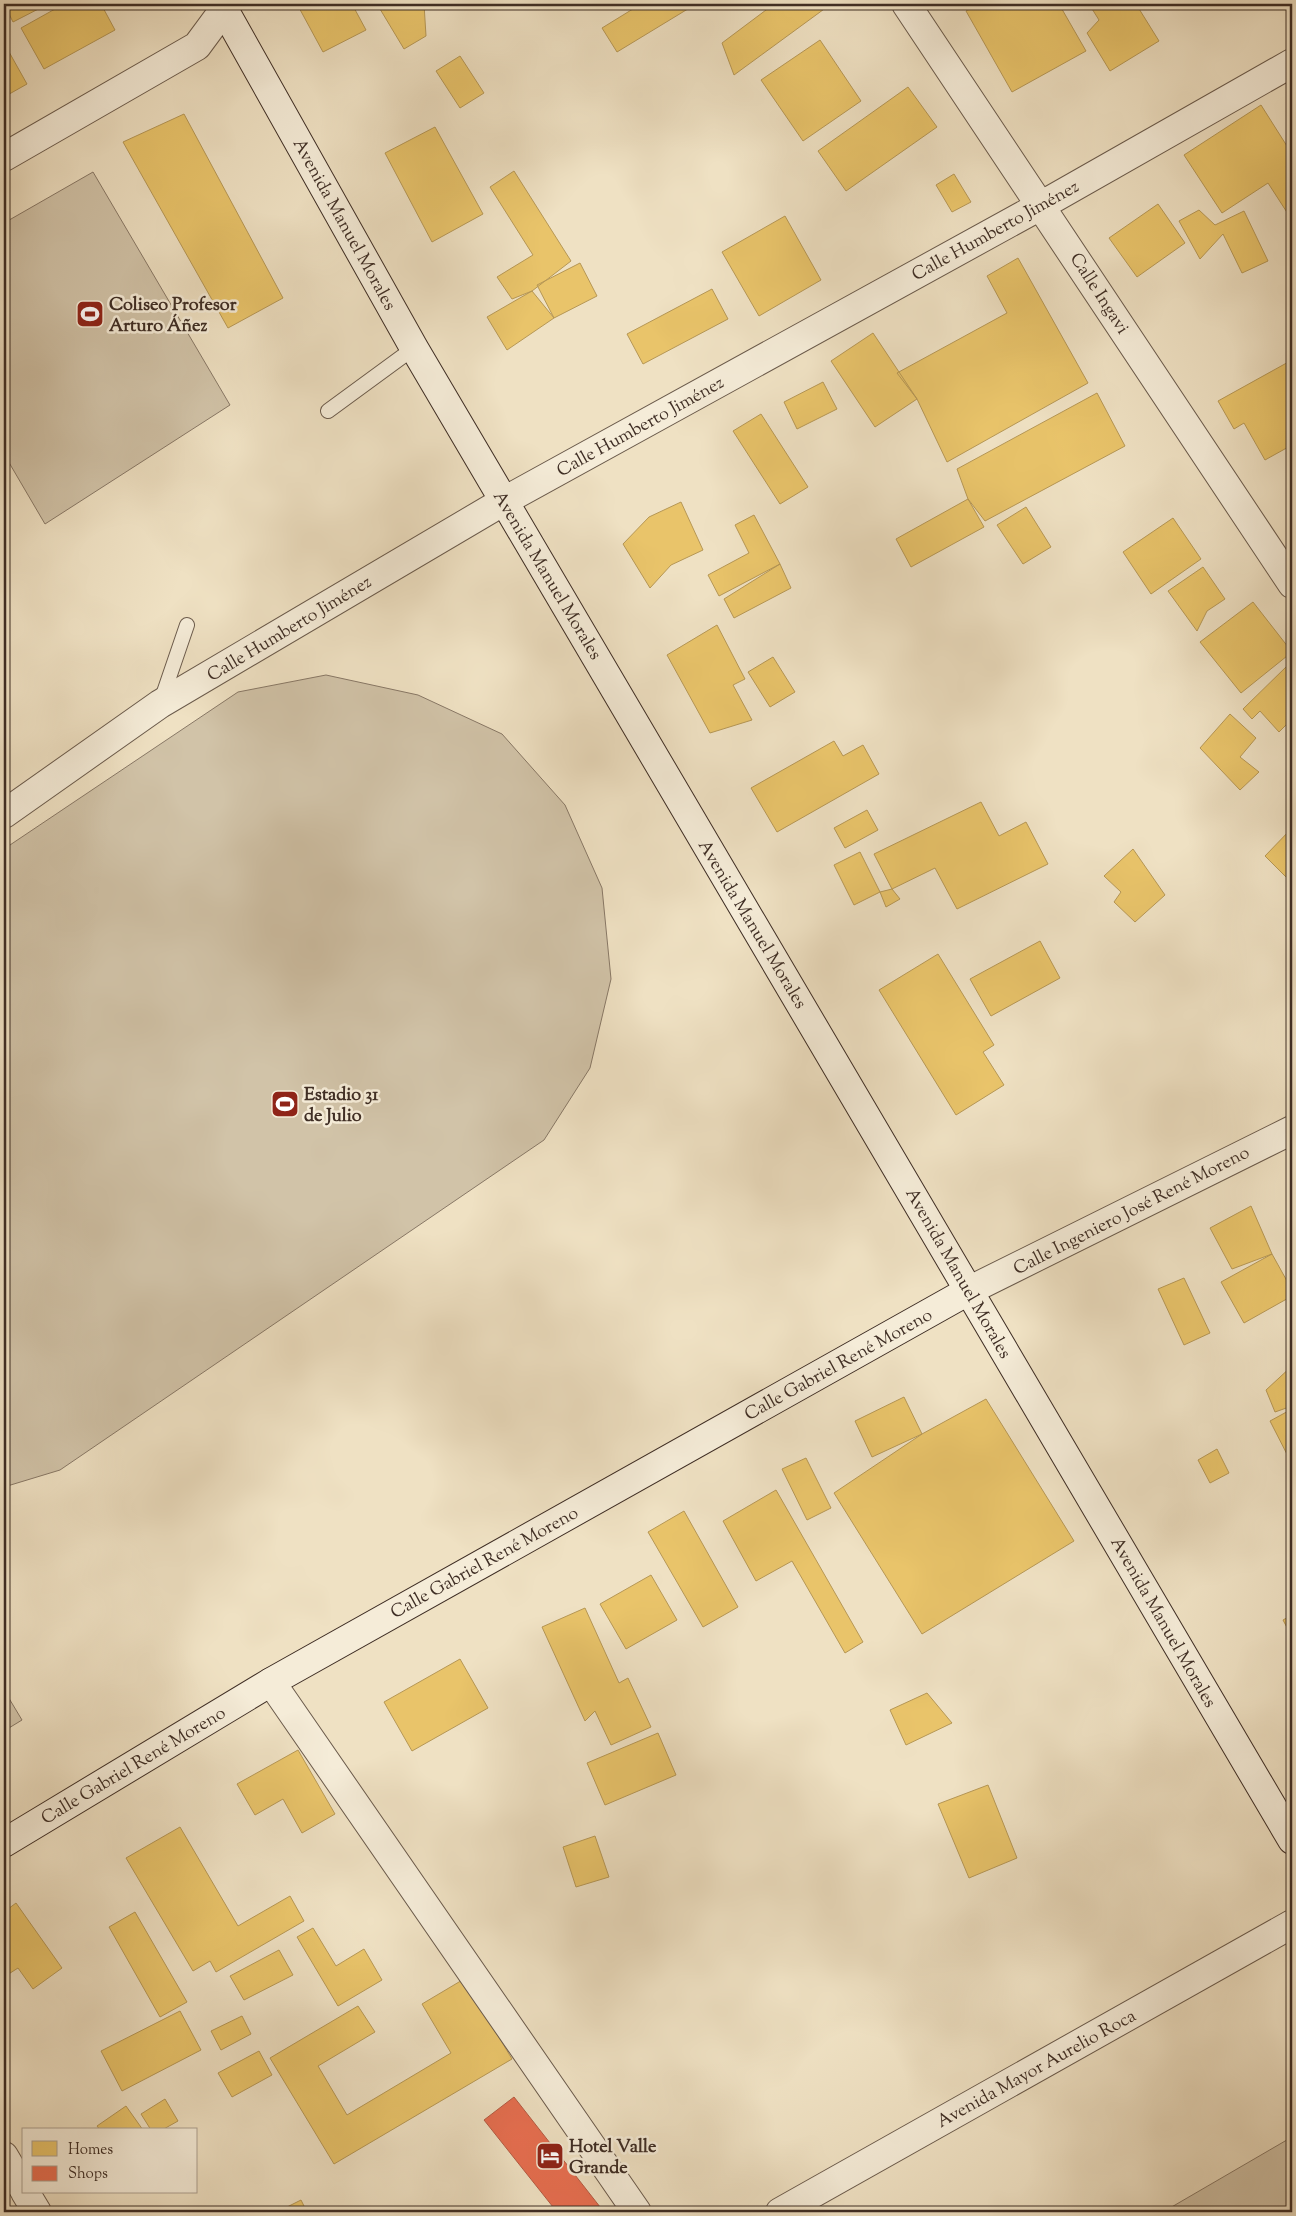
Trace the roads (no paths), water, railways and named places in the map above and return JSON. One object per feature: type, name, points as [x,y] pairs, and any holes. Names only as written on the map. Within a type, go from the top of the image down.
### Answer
[{"type":"street","name":"Calle Ingavi","points":[[906,4],[1042,205],[1292,584]]},
{"type":"street","points":[[4,157],[197,46],[224,6]]},
{"type":"street","name":"Avenida Manuel Morales","points":[[224,6],[414,348],[1292,1840]]},
{"type":"street","name":"Calle Humberto Jiménez","points":[[4,814],[160,704],[504,501],[1042,205],[1292,62]]},
{"type":"street","name":"Calle Ingeniero José René Moreno","points":[[970,1290],[1292,1130]]},
{"type":"street","name":"Calle Gabriel René Moreno","points":[[4,1843],[271,1682],[970,1290]]},
{"type":"street","points":[[271,1682],[637,2212]]},
{"type":"street","name":"Avenida Mayor Aurelio Roca","points":[[780,2212],[1292,1924]]},
{"type":"street","points":[[4,2156],[22,2188]]},
{"type":"street","points":[[26,2194],[37,2212]]},
{"type":"lane","points":[[328,411],[414,348]]},
{"type":"lane","points":[[160,704],[187,625]]},
{"type":"place","name":"Coliseo Profesor Arturo Áñez","points":[[90,314]]},
{"type":"place","name":"Estadio 31 de Julio","points":[[285,1104]]},
{"type":"place","name":"Hotel Valle Grande","points":[[550,2156]]}]
